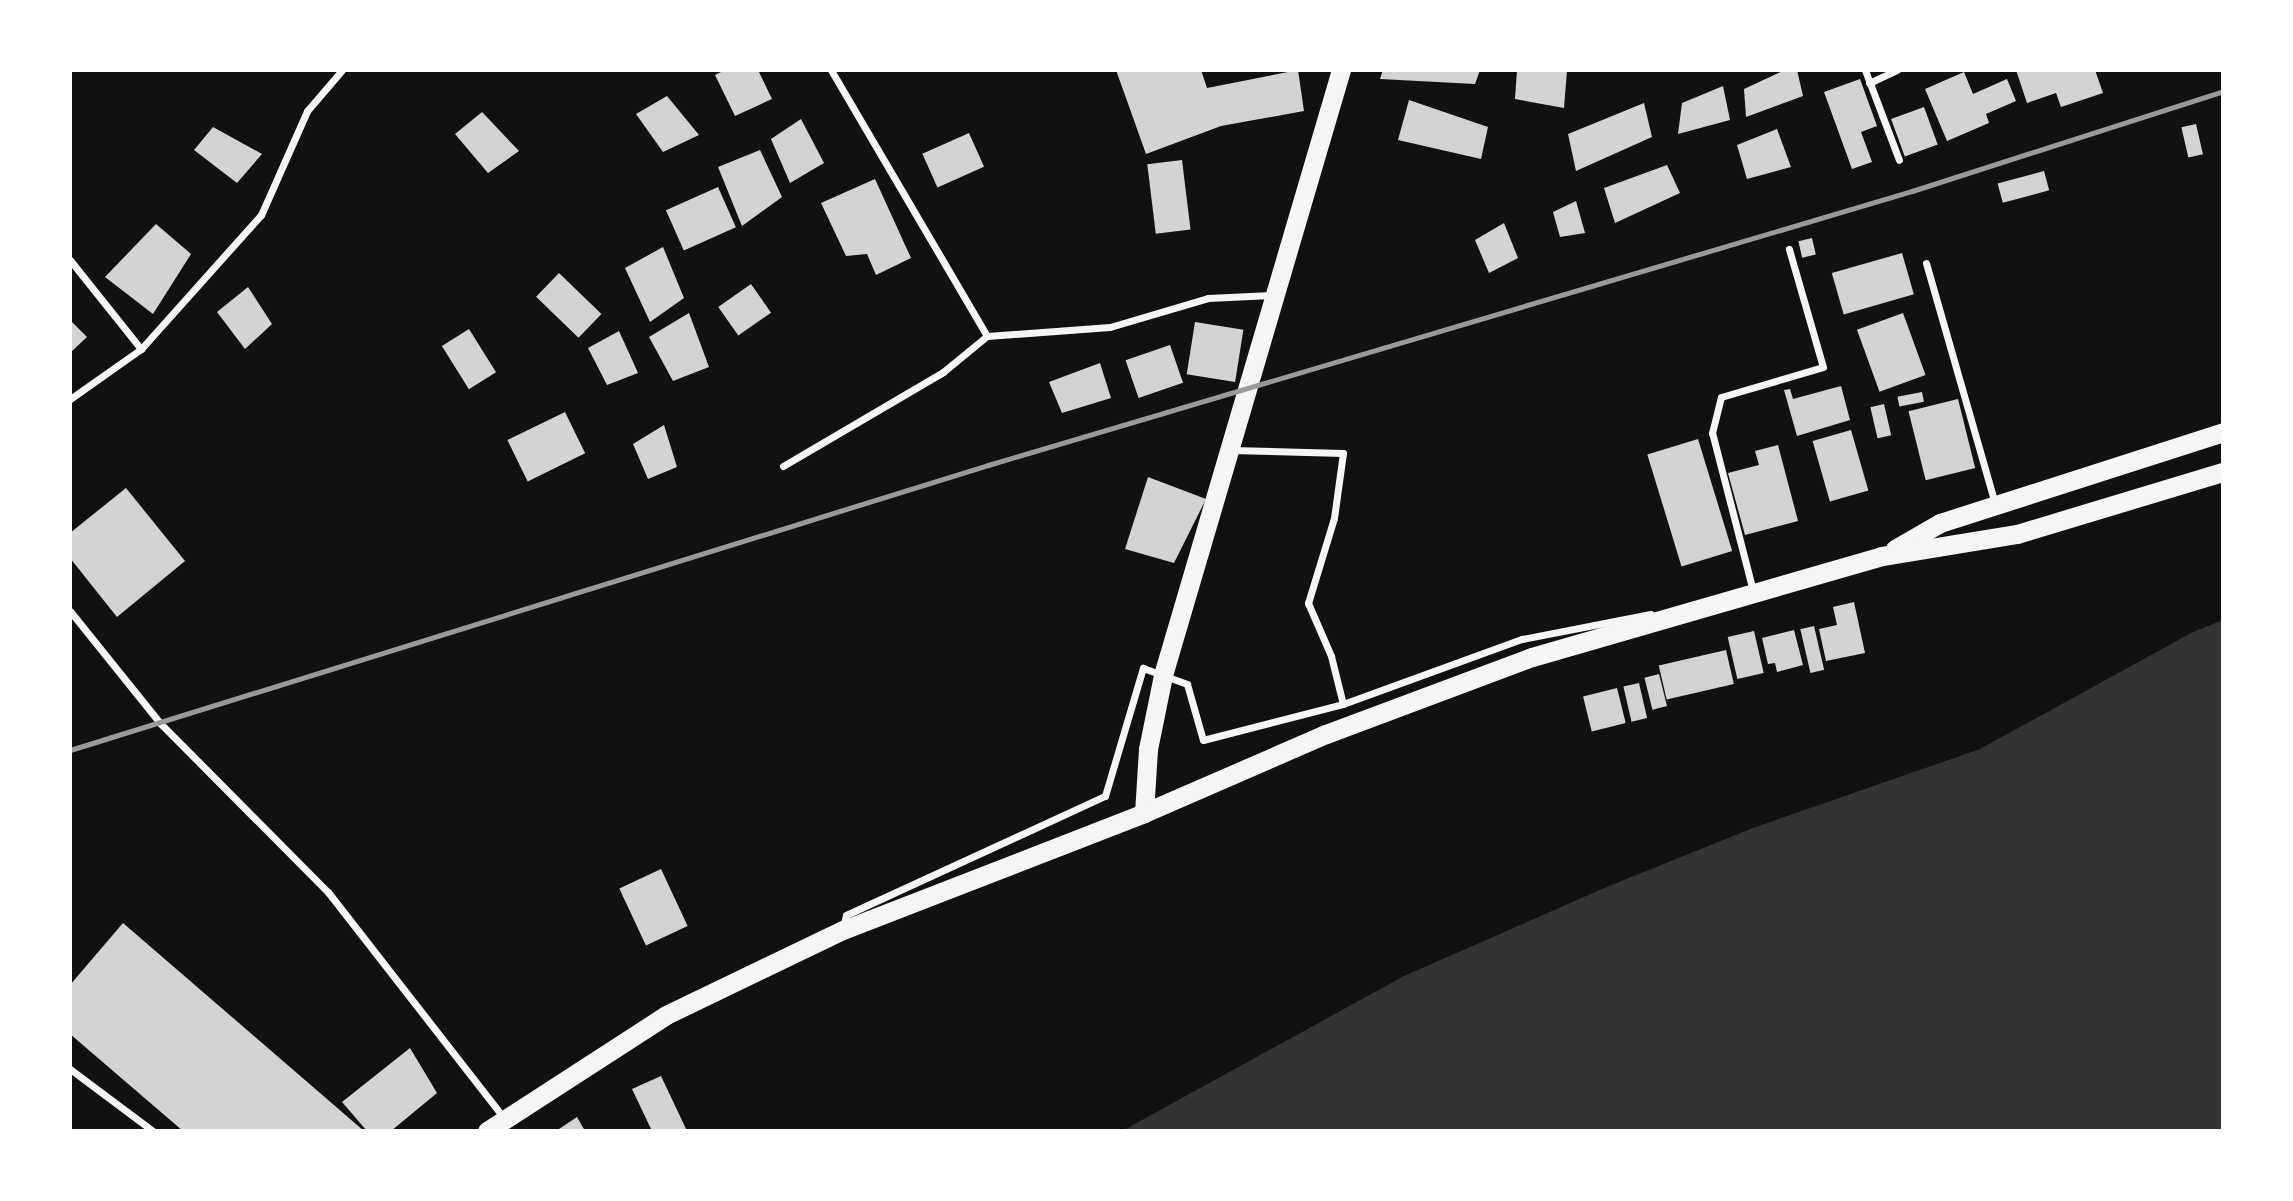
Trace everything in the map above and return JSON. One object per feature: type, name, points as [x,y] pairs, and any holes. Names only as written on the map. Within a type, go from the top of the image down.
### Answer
[{"type":"highway","points":[[1144,813],[1148,749],[1163,675],[1341,70]]},
{"type":"highway","points":[[1882,556],[1940,523],[2223,432]]},
{"type":"highway","points":[[487,1131],[504,1117],[666,1015],[843,930],[1144,813],[1326,734],[1532,657],[1882,556],[2017,534],[2223,472]]},
{"type":"street","points":[[70,399],[141,349],[261,215],[307,111],[342,70]]},
{"type":"street","points":[[831,70],[987,336]]},
{"type":"street","points":[[1865,70],[1899,160]]},
{"type":"street","points":[[1870,83],[1897,70]]},
{"type":"street","points":[[843,930],[846,915],[1105,796],[1143,668],[1187,684],[1203,740],[1343,704],[1522,639],[1753,593],[1712,432],[1721,397],[1824,367],[1789,249]]},
{"type":"street","points":[[70,260],[141,349]]},
{"type":"street","points":[[1926,263],[1996,506]]},
{"type":"street","points":[[783,466],[943,372],[987,336],[1110,327],[1208,298],[1275,295]]},
{"type":"street","points":[[1231,450],[1343,453],[1334,517],[1308,603],[1331,656],[1343,704]]},
{"type":"street","points":[[70,611],[160,723],[328,892],[504,1117]]},
{"type":"street","points":[[70,1069],[153,1131]]},
{"type":"shaded area","points":[[2223,620],[2223,1131],[1122,1131],[1404,976],[1609,886],[1753,828],[1980,749],[2191,633]]},
{"type":"building","points":[[725,70],[758,70],[772,99],[735,116],[715,75]]},
{"type":"building","points":[[1116,70],[1201,70],[1207,88],[1298,70],[1304,111],[1221,126],[1146,154]]},
{"type":"building","points":[[1383,70],[1480,70],[1475,84],[1380,79]]},
{"type":"building","points":[[1517,70],[1567,70],[1564,108],[1515,99]]},
{"type":"building","points":[[1785,70],[1797,70],[1803,96],[1746,117],[1744,89]]},
{"type":"building","points":[[2016,70],[2095,70],[2103,93],[2061,107],[2056,93],[2027,103]]},
{"type":"building","points":[[1964,72],[1973,94],[2007,79],[2016,101],[1986,114],[1989,123],[1947,141],[1925,89]]},
{"type":"building","points":[[1860,79],[1877,126],[1861,132],[1872,162],[1852,169],[1824,92]]},
{"type":"building","points":[[1723,86],[1730,120],[1678,134],[1682,103]]},
{"type":"building","points":[[667,96],[699,135],[663,152],[636,114]]},
{"type":"building","points":[[1409,100],[1488,127],[1481,159],[1398,140]]},
{"type":"building","points":[[1644,103],[1652,137],[1576,171],[1568,134]]},
{"type":"building","points":[[1924,107],[1938,145],[1905,157],[1891,119]]},
{"type":"building","points":[[482,112],[519,151],[488,173],[455,134]]},
{"type":"building","points":[[801,119],[824,163],[790,183],[771,139]]},
{"type":"building","points":[[2196,124],[2203,154],[2188,158],[2181,127]]},
{"type":"building","points":[[213,127],[262,154],[237,183],[194,150]]},
{"type":"building","points":[[1777,129],[1791,167],[1747,179],[1737,145]]},
{"type":"building","points":[[969,133],[984,167],[937,188],[922,154]]},
{"type":"building","points":[[760,150],[782,197],[742,226],[718,167]]},
{"type":"building","points":[[1182,160],[1191,229],[1156,234],[1147,164]]},
{"type":"building","points":[[1667,165],[1680,193],[1615,223],[1604,188]]},
{"type":"building","points":[[2044,171],[2049,190],[2003,203],[1998,183]]},
{"type":"building","points":[[875,179],[911,258],[876,275],[867,254],[846,256],[821,203]]},
{"type":"building","points":[[718,187],[736,227],[684,250],[666,210]]},
{"type":"building","points":[[1576,201],[1585,233],[1560,237],[1553,212]]},
{"type":"building","points":[[1504,223],[1518,258],[1489,273],[1475,240]]},
{"type":"building","points":[[156,224],[191,254],[153,314],[105,277]]},
{"type":"building","points":[[1812,238],[1816,255],[1802,258],[1798,241]]},
{"type":"building","points":[[663,247],[684,298],[650,322],[625,268]]},
{"type":"building","points":[[1902,253],[1914,294],[1844,314],[1832,273]]},
{"type":"building","points":[[559,273],[601,314],[579,338],[536,297]]},
{"type":"building","points":[[751,284],[771,313],[738,336],[718,307]]},
{"type":"building","points":[[248,287],[272,324],[245,349],[217,312]]},
{"type":"building","points":[[689,313],[709,367],[673,381],[649,337]]},
{"type":"building","points":[[1903,313],[1926,375],[1880,392],[1857,330]]},
{"type":"building","points":[[70,320],[87,337],[70,353]]},
{"type":"building","points":[[1195,322],[1243,330],[1235,382],[1187,374]]},
{"type":"building","points":[[469,329],[496,372],[469,389],[442,346]]},
{"type":"building","points":[[619,331],[638,373],[607,385],[588,348]]},
{"type":"building","points":[[1170,345],[1183,383],[1139,398],[1126,360]]},
{"type":"building","points":[[1100,363],[1111,398],[1062,413],[1049,382]]},
{"type":"building","points":[[1841,386],[1850,420],[1797,436],[1784,390],[1790,389],[1793,399]]},
{"type":"building","points":[[1922,392],[1924,402],[1899,407],[1897,397]]},
{"type":"building","points":[[1958,399],[1975,468],[1926,480],[1909,411]]},
{"type":"building","points":[[1884,404],[1891,435],[1878,438],[1870,407]]},
{"type":"building","points":[[565,412],[585,453],[528,481],[507,440]]},
{"type":"building","points":[[664,425],[677,467],[648,479],[633,444]]},
{"type":"building","points":[[1851,430],[1868,491],[1830,502],[1813,441]]},
{"type":"building","points":[[1698,439],[1732,551],[1682,566],[1647,454]]},
{"type":"building","points":[[1778,445],[1798,521],[1745,535],[1728,473],[1759,465],[1755,451]]},
{"type":"building","points":[[1148,477],[1206,499],[1174,563],[1125,549]]},
{"type":"building","points":[[126,488],[185,561],[117,617],[70,558],[70,533]]},
{"type":"building","points":[[1854,602],[1865,653],[1826,661],[1819,629],[1837,625],[1833,607]]},
{"type":"building","points":[[1814,626],[1824,670],[1810,673],[1800,629]]},
{"type":"building","points":[[1794,630],[1803,665],[1777,672],[1775,663],[1768,664],[1762,638]]},
{"type":"building","points":[[1754,631],[1764,673],[1737,679],[1728,637]]},
{"type":"building","points":[[1726,650],[1734,684],[1667,700],[1659,666]]},
{"type":"building","points":[[1659,674],[1667,706],[1652,710],[1644,678]]},
{"type":"building","points":[[1639,683],[1647,718],[1632,722],[1623,687]]},
{"type":"building","points":[[1617,688],[1626,723],[1592,731],[1583,696]]},
{"type":"building","points":[[661,869],[688,926],[646,946],[619,888]]},
{"type":"building","points":[[123,923],[364,1131],[183,1131],[70,1034],[70,985]]},
{"type":"building","points":[[410,1048],[437,1093],[391,1131],[367,1131],[342,1102]]},
{"type":"building","points":[[661,1076],[687,1131],[652,1131],[632,1089]]},
{"type":"building","points":[[577,1117],[585,1131],[556,1131]]},
{"type":"railway","points":[[70,750],[988,465],[1912,191],[2223,91]]}]
